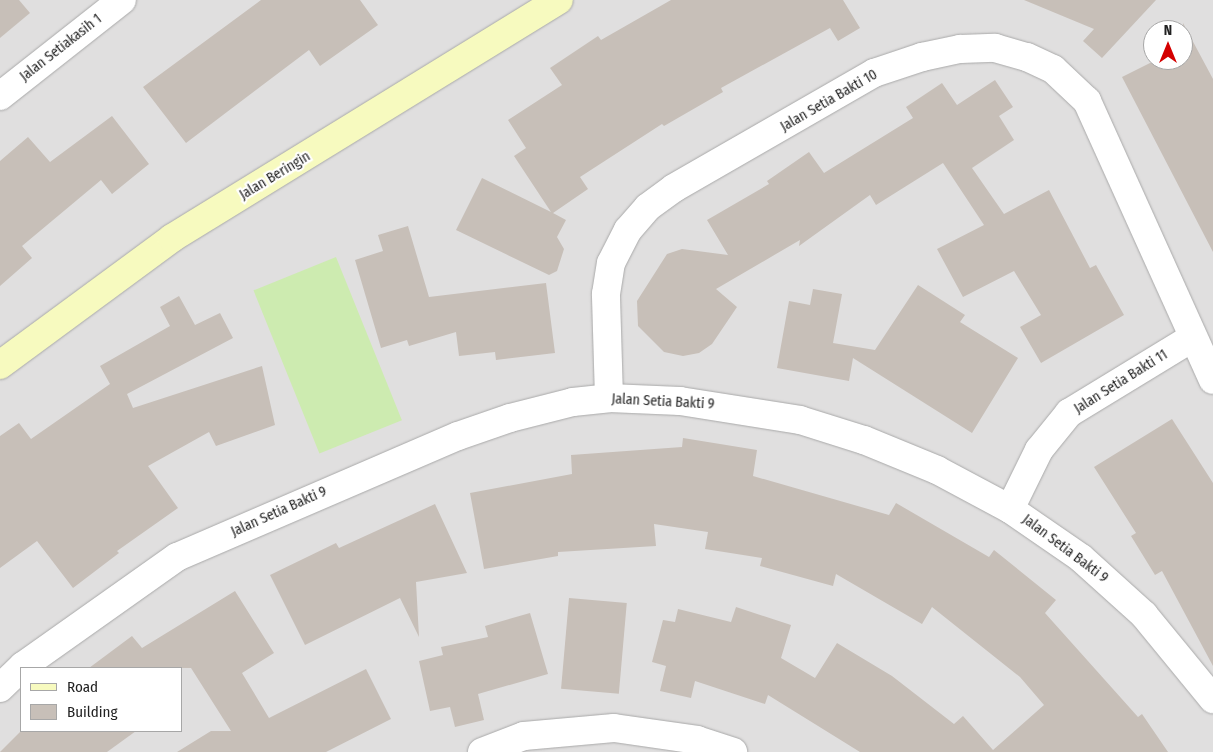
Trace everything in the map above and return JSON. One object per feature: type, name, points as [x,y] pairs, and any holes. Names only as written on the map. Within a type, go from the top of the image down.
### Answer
[{"type":"street","name":"Jalan Setiakasih 1","points":[[0,96],[122,0]]},
{"type":"street","name":"Jalan Beringin","points":[[0,365],[172,238],[559,0]]},
{"type":"street","name":"Jalan Setia Bakti 10","points":[[609,398],[606,294],[611,263],[628,230],[648,207],[674,188],[874,73],[922,57],[960,49],[996,48],[1027,57],[1054,69],[1087,101],[1192,338],[1213,380]]},
{"type":"street","name":"Jalan Setia Bakti 11","points":[[1010,509],[1039,450],[1069,413],[1192,338]]},
{"type":"street","name":"Jalan Setia Bakti 9","points":[[22,667],[177,557],[458,436],[510,418],[573,402],[609,398],[689,402],[800,420],[864,440],[938,470],[1010,509],[1046,532],[1113,586],[1173,647],[1213,699]]},
{"type":"street","name":"Jalan Setia Bakti 9","points":[[0,688],[20,669]]},
{"type":"street","points":[[482,752],[524,736],[614,728],[697,740],[733,752]]},
{"type":"shaded area","points":[[0,0],[1213,0],[1213,752],[0,752]]},
{"type":"green space","points":[[336,257],[402,420],[319,454],[253,290]]},
{"type":"building","points":[[0,0],[19,0],[30,13],[0,38]]},
{"type":"building","points":[[261,0],[360,0],[378,25],[320,66],[309,50],[186,143],[143,87]]},
{"type":"building","points":[[671,0],[843,0],[860,28],[838,41],[830,28],[721,88],[723,92],[664,126],[662,124],[580,177],[588,189],[553,213],[566,220],[557,237],[564,249],[557,271],[549,275],[456,230],[482,178],[551,212],[514,156],[526,148],[508,120],[562,85],[550,68],[598,36],[601,40]]},
{"type":"building","points":[[1024,0],[1156,0],[1102,58],[1083,41],[1094,29]]},
{"type":"building","points":[[1193,42],[1213,79],[1213,252],[1122,77],[1143,66],[1143,70],[1193,70]]},
{"type":"building","points":[[995,80],[1013,107],[999,116],[1014,140],[972,168],[1004,214],[1049,190],[1090,268],[1096,265],[1124,315],[1041,363],[1020,327],[1041,315],[1014,271],[963,297],[937,249],[984,225],[943,163],[876,205],[870,195],[799,246],[800,240],[716,289],[737,307],[712,344],[699,353],[683,356],[664,352],[638,326],[637,301],[667,254],[682,249],[728,255],[707,220],[769,184],[767,181],[809,152],[824,173],[913,118],[906,107],[942,83],[957,105]]},
{"type":"building","points":[[112,116],[149,164],[112,194],[101,180],[22,246],[32,258],[0,286],[0,161],[28,137],[50,162]]},
{"type":"building","points":[[408,226],[429,297],[546,283],[555,353],[496,360],[495,352],[459,356],[456,332],[409,346],[407,340],[381,348],[355,260],[383,251],[378,235]]},
{"type":"building","points":[[918,285],[965,315],[960,322],[1018,358],[972,433],[853,358],[849,381],[777,368],[789,301],[810,305],[813,289],[842,294],[833,343],[875,350]]},
{"type":"building","points":[[179,296],[195,325],[220,313],[233,338],[127,394],[133,408],[262,366],[275,425],[216,446],[209,432],[148,466],[178,508],[117,551],[119,553],[73,588],[37,541],[0,568],[0,436],[19,423],[31,439],[110,384],[100,366],[170,326],[160,307]]},
{"type":"building","points":[[1172,419],[1213,483],[1213,666],[1162,571],[1155,575],[1131,536],[1136,533],[1094,467]]},
{"type":"building","points":[[683,438],[757,450],[753,476],[889,515],[896,503],[989,557],[994,550],[1056,600],[1045,613],[1138,717],[1142,714],[1168,752],[860,752],[768,695],[765,704],[695,681],[691,698],[660,691],[666,666],[652,662],[663,620],[675,622],[678,609],[731,622],[736,607],[791,625],[781,658],[815,678],[837,643],[892,676],[954,724],[963,716],[993,750],[1044,705],[1020,677],[932,607],[922,624],[836,574],[833,586],[760,566],[762,558],[705,549],[708,532],[654,524],[656,546],[558,552],[558,556],[484,569],[470,493],[572,474],[571,455],[682,447]]},
{"type":"building","points":[[435,504],[467,573],[416,582],[419,637],[400,598],[305,645],[270,575],[336,543],[339,548]]},
{"type":"building","points":[[235,591],[274,653],[242,673],[269,718],[366,669],[391,719],[326,752],[177,752],[211,731],[231,731],[191,668],[90,667],[132,636],[142,648]]},
{"type":"building","points":[[569,598],[627,603],[619,694],[561,689]]},
{"type":"building","points":[[530,613],[548,674],[478,694],[484,720],[455,727],[450,707],[430,711],[419,661],[443,655],[441,647],[488,637],[485,626]]},
{"type":"building","points":[[20,732],[135,732],[107,752],[0,752]]}]
